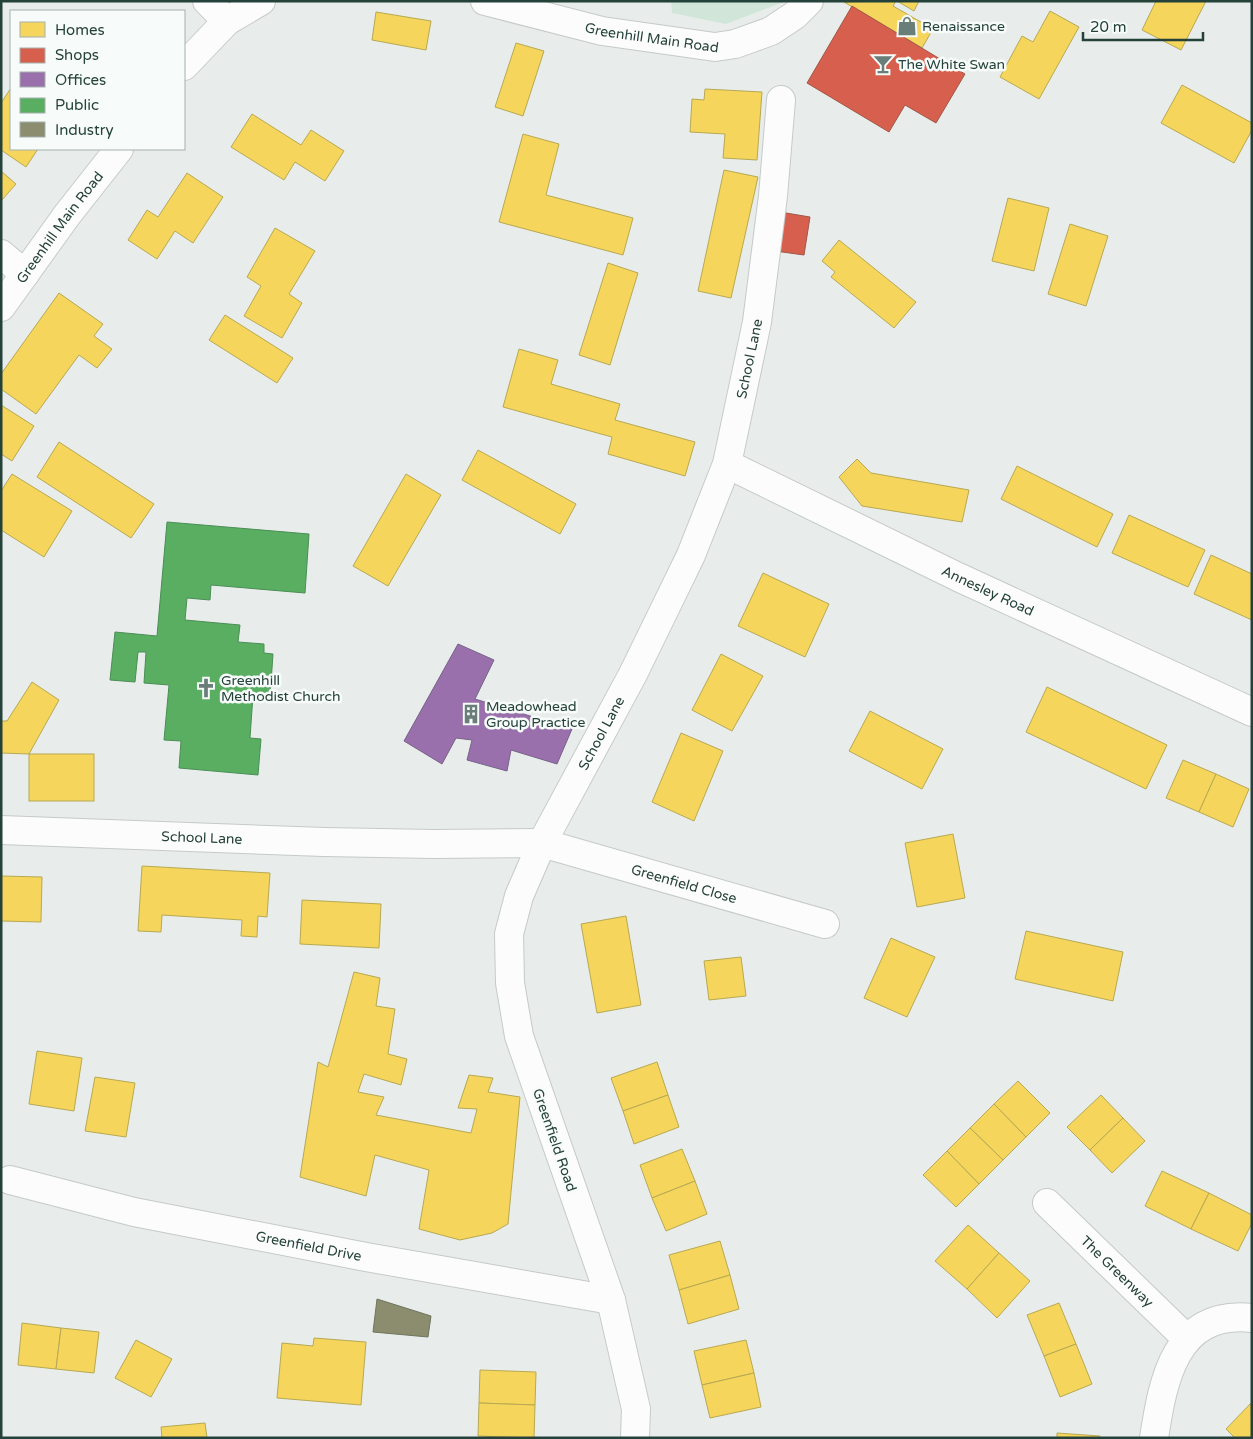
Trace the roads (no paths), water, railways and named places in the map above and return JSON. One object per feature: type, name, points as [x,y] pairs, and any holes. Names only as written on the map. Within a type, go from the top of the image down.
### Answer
[{"type":"street","points":[[207,1],[227,21]]},
{"type":"street","points":[[185,65],[227,21],[261,1]]},
{"type":"street","name":"Greenhill Main Road","points":[[485,1],[602,31],[715,47],[735,44],[771,31],[795,15],[809,1]]},
{"type":"street","name":"School Lane","points":[[1,830],[334,842],[542,843],[632,674],[691,555],[727,464],[756,322],[773,196],[781,100]]},
{"type":"street","name":"Greenhill Main Road","points":[[1,307],[117,150]]},
{"type":"street","points":[[1,254],[25,274]]},
{"type":"street","name":"Annesley Road","points":[[727,464],[958,577],[1252,712]]},
{"type":"street","name":"Greenfield Close","points":[[542,843],[825,924]]},
{"type":"street","name":"Greenfield Road","points":[[542,843],[518,896],[509,934],[510,983],[519,1036],[611,1300],[636,1409],[634,1438]]},
{"type":"street","name":"Greenfield Drive","points":[[10,1180],[134,1212],[356,1255],[611,1300]]},
{"type":"street","name":"The Greenway","points":[[1048,1203],[1186,1338]]},
{"type":"street","points":[[1154,1438],[1169,1368],[1186,1338],[1212,1323],[1240,1317],[1252,1318]]},
{"type":"place","name":"Renaissance","points":[[907,26]]},
{"type":"place","name":"The White Swan","points":[[883,64]]},
{"type":"place","name":"Greenhill Methodist Church","points":[[206,688]]},
{"type":"place","name":"Meadowhead Group Practice","points":[[471,714]]}]
